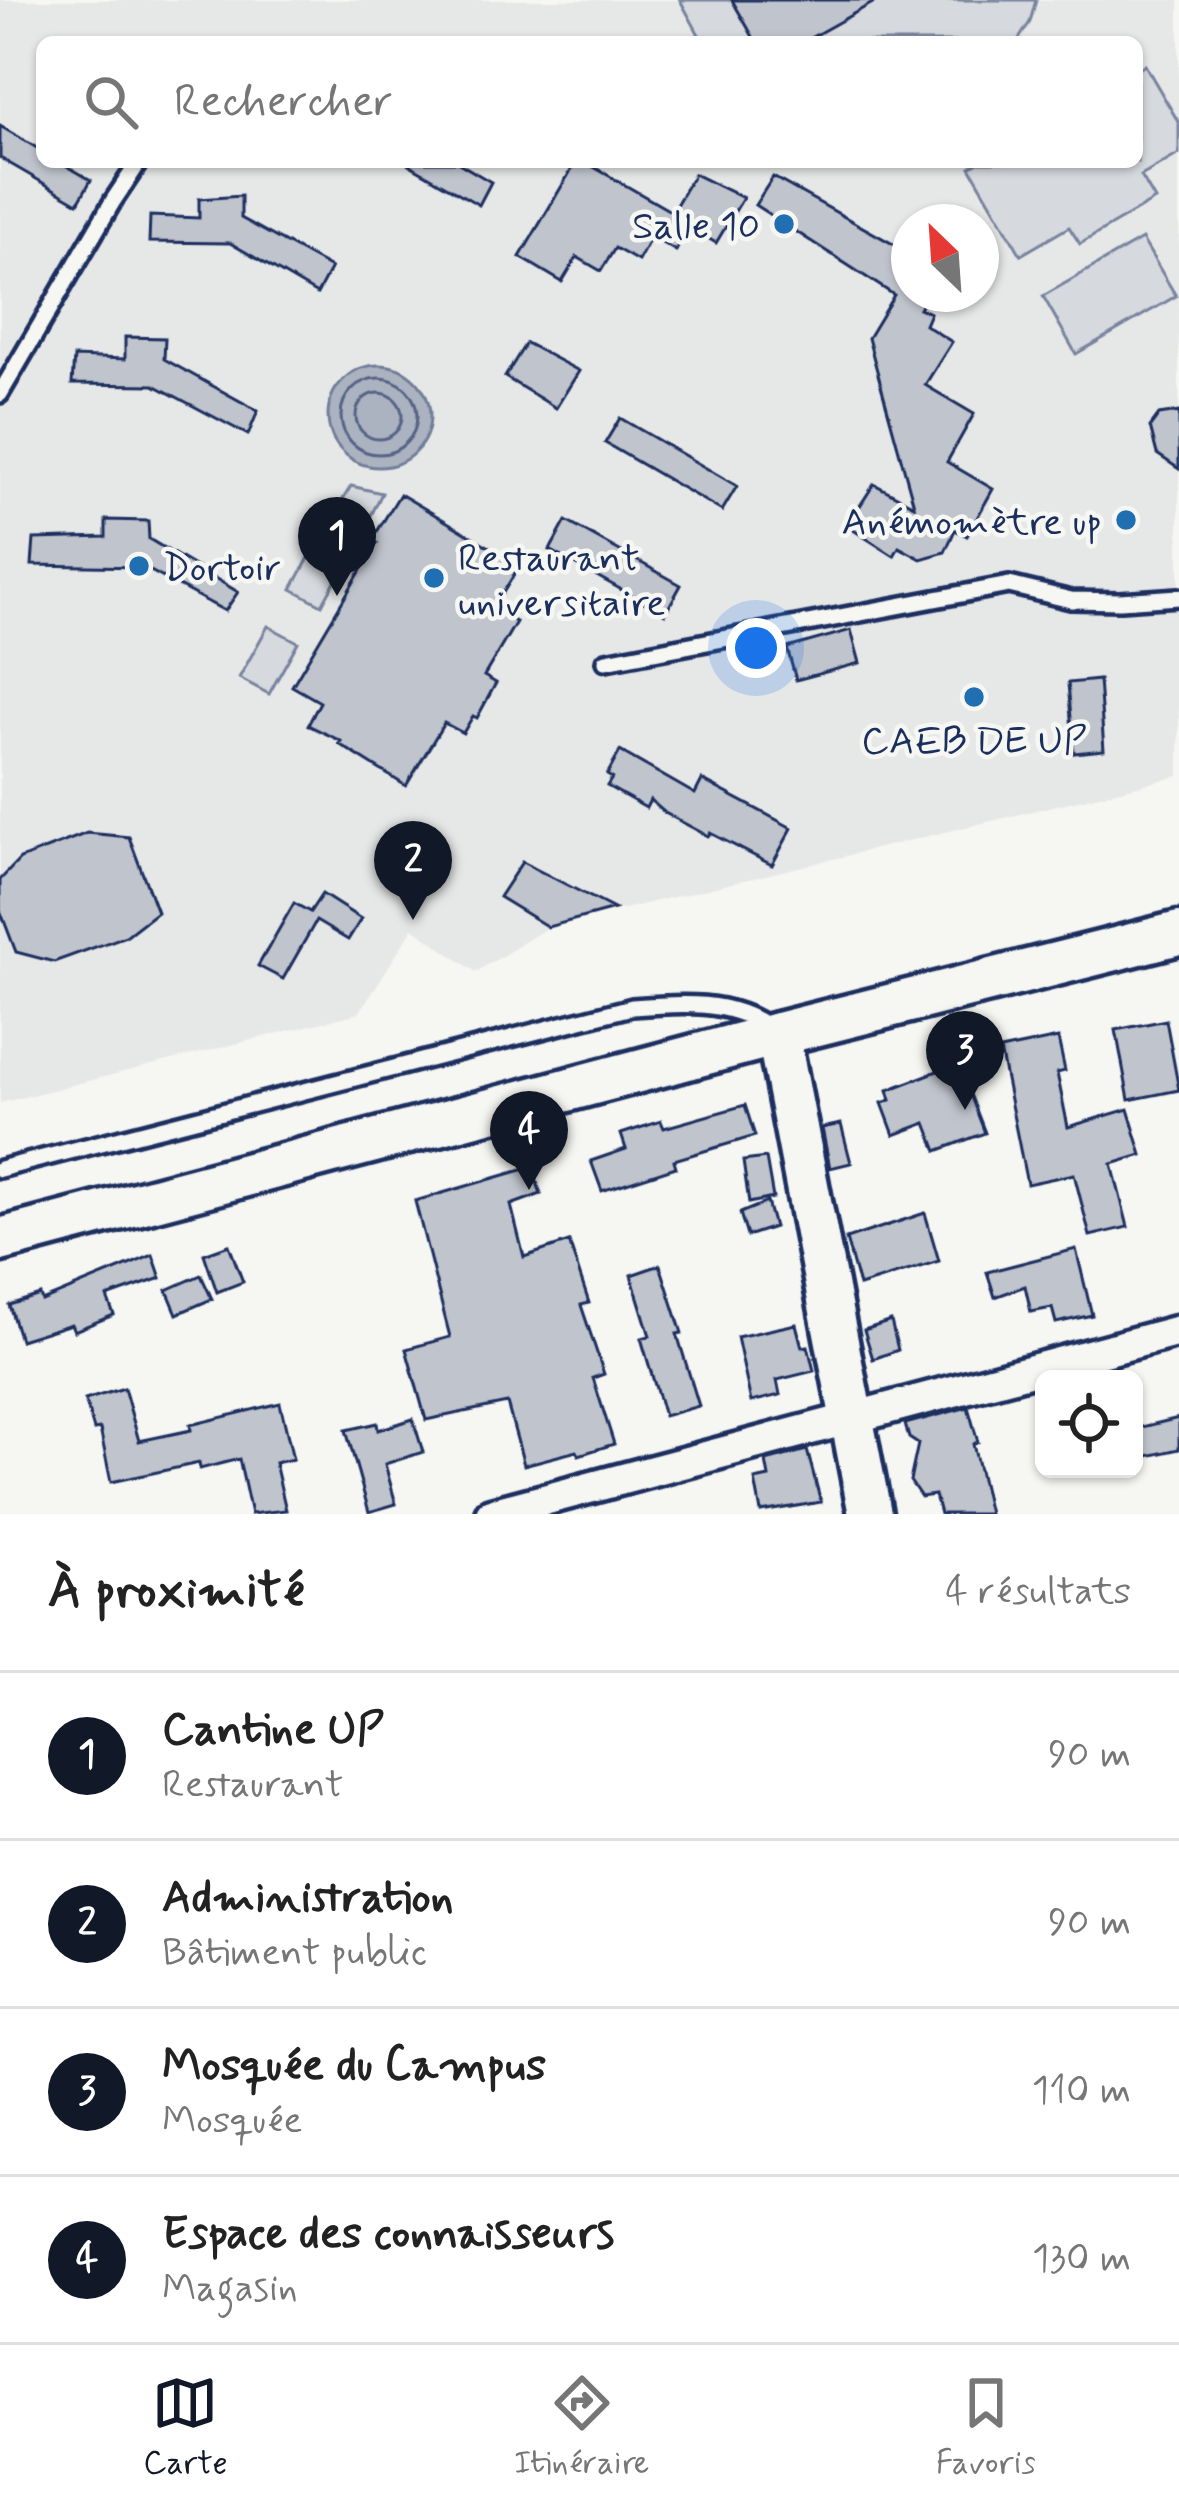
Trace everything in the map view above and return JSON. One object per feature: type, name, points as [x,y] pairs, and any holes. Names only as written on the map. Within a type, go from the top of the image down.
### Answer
[{"type":"street","points":[[0,1240],[1179,932]]},
{"type":"street","points":[[778,1034],[870,1514]]},
{"type":"street","points":[[491,1514],[1179,1331]]},
{"type":"lane","points":[[0,394],[136,168]]},
{"type":"lane","points":[[606,661],[1010,585],[1071,600],[1120,602],[1179,596]]},
{"type":"lane","points":[[0,1168],[632,1007],[687,1003],[732,1009],[778,1034]]},
{"type":"shaded area","points":[[0,0],[1179,0],[1179,776],[548,927],[476,972],[413,928],[359,1013],[0,1103]]},
{"type":"shaded area","points":[[680,0],[1036,0],[1021,36],[700,36]]},
{"type":"shaded area","points":[[1145,65],[1179,123],[1179,154],[1141,176],[1155,200],[1080,244],[1069,227],[1021,255],[999,217],[999,204],[991,204],[971,168],[1143,168]]},
{"type":"shaded area","points":[[1142,239],[1176,296],[1076,354],[1043,296]]},
{"type":"shaded area","points":[[351,486],[382,493],[366,526],[337,509]]},
{"type":"shaded area","points":[[322,534],[352,550],[322,605],[292,589]]},
{"type":"shaded area","points":[[268,626],[298,642],[269,694],[239,678]]},
{"type":"water","points":[[379,365],[398,369],[415,380],[426,397],[430,416],[426,435],[415,452],[398,463],[379,467],[360,463],[343,452],[332,435],[328,416],[332,397],[343,380],[360,369]]},
{"type":"building","points":[[732,0],[878,0],[814,36],[753,36]]},
{"type":"building","points":[[0,126],[36,147],[36,168],[70,168],[91,180],[78,203],[0,158]]},
{"type":"building","points":[[415,168],[467,168],[491,182],[479,205]]},
{"type":"building","points":[[572,168],[595,168],[672,212],[694,174],[743,198],[716,243],[689,227],[676,251],[651,237],[638,261],[615,248],[601,271],[577,257],[562,282],[520,257]]},
{"type":"building","points":[[773,177],[891,243],[891,293],[755,205]]},
{"type":"building","points":[[241,196],[241,218],[331,268],[317,294],[230,243],[149,242],[150,216],[199,218],[199,199]]},
{"type":"building","points":[[891,300],[891,312],[930,313],[925,325],[952,342],[925,385],[974,414],[947,462],[993,489],[967,536],[955,530],[945,552],[921,559],[899,547],[894,556],[847,526],[874,484],[914,505],[868,338]]},
{"type":"building","name":"Dortoir","points":[[125,337],[165,338],[164,359],[258,411],[248,435],[154,385],[72,384],[74,357],[125,359]]},
{"type":"building","points":[[526,343],[579,371],[556,408],[505,377]]},
{"type":"building","points":[[1179,412],[1179,469],[1157,454],[1150,427],[1159,415]]},
{"type":"building","points":[[620,418],[737,486],[722,511],[605,443]]},
{"type":"building","points":[[400,494],[520,565],[493,609],[516,622],[484,676],[496,683],[463,733],[444,723],[406,786],[339,744],[341,741],[308,725],[320,702],[292,686],[377,543],[372,540]]},
{"type":"building","name":"Dortoir","points":[[106,520],[148,521],[149,539],[238,592],[225,611],[143,567],[32,565],[34,539],[106,537]]},
{"type":"building","points":[[566,521],[681,585],[665,614],[550,550]]},
{"type":"building","points":[[851,630],[860,663],[796,680],[787,648]]},
{"type":"building","points":[[1099,680],[1104,750],[1074,753],[1068,683]]},
{"type":"building","points":[[620,751],[695,794],[702,780],[792,828],[772,865],[708,836],[650,800],[646,808],[607,786],[612,778],[607,775]]},
{"type":"building","points":[[87,833],[129,837],[157,912],[126,936],[54,962],[16,952],[0,910],[0,880],[20,859]]},
{"type":"building","points":[[522,862],[614,909],[548,927],[499,897]]},
{"type":"building","points":[[322,894],[361,919],[348,940],[316,921],[283,979],[258,966],[294,903],[310,912]]},
{"type":"building","points":[[1166,1020],[1179,1090],[1129,1100],[1116,1030]]},
{"type":"building","points":[[1058,1038],[1065,1071],[1057,1073],[1068,1127],[1128,1109],[1142,1155],[1112,1164],[1128,1227],[1090,1236],[1074,1174],[1027,1184],[1000,1050]]},
{"type":"building","points":[[958,1063],[985,1133],[937,1151],[926,1123],[894,1135],[882,1103],[891,1100],[888,1090]]},
{"type":"building","points":[[745,1105],[755,1136],[674,1160],[676,1167],[602,1191],[591,1161],[626,1149],[621,1134],[661,1121],[664,1128]]},
{"type":"building","points":[[841,1124],[851,1163],[830,1168],[822,1128]]},
{"type":"building","points":[[766,1158],[773,1198],[749,1203],[743,1161]]},
{"type":"building","points":[[532,1167],[541,1194],[511,1205],[524,1257],[569,1242],[589,1303],[581,1305],[604,1374],[593,1378],[614,1444],[524,1465],[507,1403],[426,1420],[406,1349],[450,1337],[415,1201]]},
{"type":"building","points":[[767,1202],[774,1227],[747,1236],[740,1213]]},
{"type":"building","points":[[925,1213],[939,1261],[859,1286],[846,1239]]},
{"type":"building","points":[[229,1245],[243,1282],[217,1292],[204,1254]]},
{"type":"building","points":[[1076,1249],[1092,1315],[1056,1323],[1052,1308],[1031,1312],[1025,1286],[995,1297],[987,1272]]},
{"type":"building","points":[[153,1255],[161,1278],[107,1297],[114,1315],[74,1331],[71,1324],[20,1340],[9,1305],[40,1295],[42,1301]]},
{"type":"building","points":[[660,1265],[699,1406],[664,1416],[641,1338],[650,1336],[631,1275]]},
{"type":"building","points":[[201,1275],[212,1299],[177,1314],[167,1290]]},
{"type":"building","points":[[891,1321],[898,1350],[873,1359],[864,1330]]},
{"type":"building","points":[[796,1324],[814,1371],[777,1380],[780,1395],[751,1402],[737,1337]]},
{"type":"building","points":[[124,1388],[139,1441],[280,1403],[293,1459],[275,1463],[286,1510],[251,1514],[239,1459],[111,1482],[100,1429],[94,1430],[85,1400]]},
{"type":"building","points":[[968,1407],[989,1514],[940,1514],[935,1495],[921,1497],[910,1481],[918,1444],[909,1438],[905,1424]]},
{"type":"building","points":[[1179,1418],[1179,1449],[1143,1457],[1143,1427]]},
{"type":"building","points":[[413,1419],[423,1452],[385,1464],[396,1504],[369,1512],[346,1430],[377,1423],[378,1430]]},
{"type":"building","points":[[807,1450],[821,1502],[761,1512],[755,1480],[769,1477],[766,1461]]},
{"type":"place","name":"Salle 10","points":[[784,224]]},
{"type":"place","name":"Anémomètre up","points":[[1126,520]]},
{"type":"place","name":"Dortoir","points":[[139,566]]},
{"type":"place","name":"Restaurant universitaire","points":[[434,578]]},
{"type":"place","name":"Cantine UP","points":[[337,596]]},
{"type":"place","name":"CAEB DE UP","points":[[974,697]]},
{"type":"place","name":"Administration","points":[[413,920]]},
{"type":"place","name":"Mosquée du Campus","points":[[965,1110]]},
{"type":"place","name":"Espace des connaisseurs","points":[[529,1190]]}]
